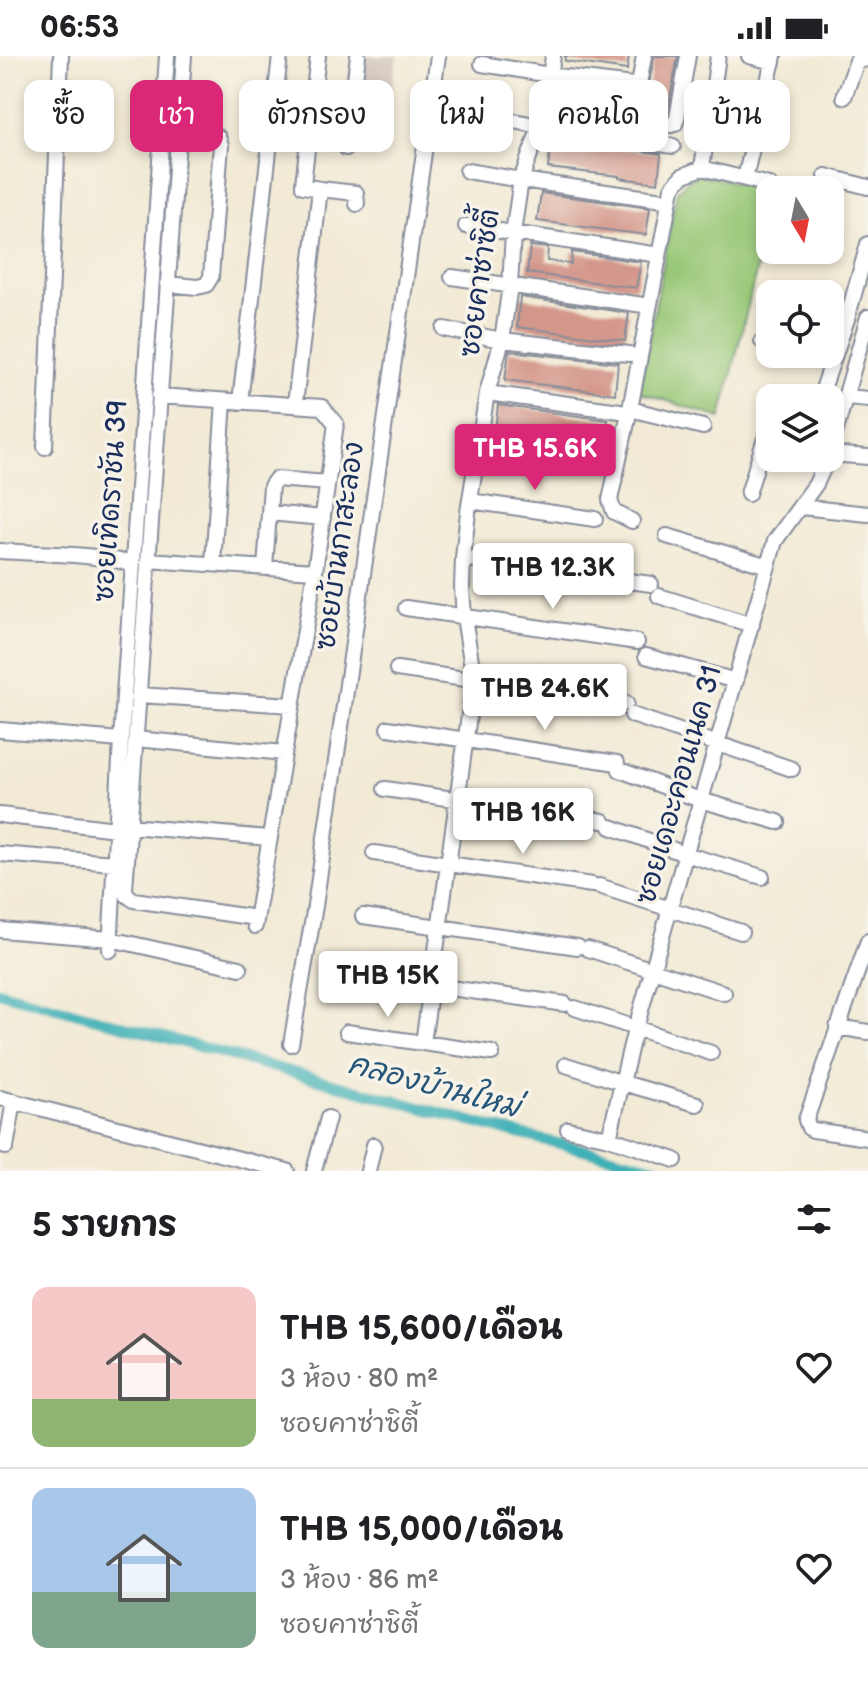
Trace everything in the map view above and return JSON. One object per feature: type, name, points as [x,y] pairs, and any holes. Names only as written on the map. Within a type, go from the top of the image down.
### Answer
[{"type":"street","points":[[45,447],[61,56]]},
{"type":"street","name":"ซอยเทิดราชัน 39","points":[[110,944],[114,863],[123,828],[133,564],[167,56]]},
{"type":"street","points":[[182,80],[184,56]]},
{"type":"street","points":[[213,564],[232,401],[280,56]]},
{"type":"street","points":[[318,56],[303,186],[356,193],[357,204]]},
{"type":"street","points":[[355,80],[358,56]]},
{"type":"street","name":"ซอยบ้านกาสะลอง","points":[[291,1044],[315,906],[438,56]]},
{"type":"street","name":"ซอยคาซ่าซิตี้","points":[[549,80],[553,56]]},
{"type":"street","points":[[644,56],[634,119],[637,122],[671,125],[677,118],[688,56]]},
{"type":"street","points":[[702,168],[718,56]]},
{"type":"street","points":[[749,56],[774,59],[769,80]]},
{"type":"street","points":[[844,97],[857,61],[868,59]]},
{"type":"street","points":[[482,64],[592,80]]},
{"type":"street","points":[[668,145],[673,146]]},
{"type":"street","points":[[128,740],[139,695],[177,152]]},
{"type":"street","points":[[167,284],[197,287],[206,285],[211,277],[220,152]]},
{"type":"street","name":"ซอยคาซ่าซิตี้","points":[[423,1043],[474,680],[464,617],[463,558],[487,393],[502,340],[521,180],[531,152]]},
{"type":"street","points":[[745,178],[752,152]]},
{"type":"street","points":[[632,521],[614,512],[610,500],[625,410],[672,188],[682,176],[702,168],[756,181]]},
{"type":"street","points":[[467,171],[663,200]]},
{"type":"street","points":[[844,181],[868,187]]},
{"type":"street","points":[[296,396],[320,189]]},
{"type":"street","points":[[466,226],[653,254]]},
{"type":"street","points":[[844,326],[868,244]]},
{"type":"street","points":[[452,277],[643,305]]},
{"type":"street","name":"ซอยเดอะคอนเนค 31","points":[[844,404],[866,336],[868,317]]},
{"type":"street","points":[[444,329],[502,340],[629,354]]},
{"type":"street","points":[[487,393],[625,410],[703,427]]},
{"type":"street","points":[[123,828],[125,889],[134,900],[256,922],[315,571],[336,424],[322,407],[159,396]]},
{"type":"street","points":[[846,397],[868,399]]},
{"type":"street","points":[[478,447],[607,466]]},
{"type":"street","points":[[844,455],[868,457]]},
{"type":"street","points":[[748,494],[756,468]]},
{"type":"street","name":"ซอยเดอะคอนเนค 31","points":[[609,1138],[653,969],[775,541],[801,507],[821,472]]},
{"type":"street","points":[[265,568],[271,486],[276,479],[328,483]]},
{"type":"street","points":[[470,501],[595,519]]},
{"type":"street","points":[[801,507],[868,514]]},
{"type":"street","points":[[269,513],[323,518]]},
{"type":"street","points":[[667,536],[768,566]]},
{"type":"street","points":[[2,547],[109,558],[133,564]]},
{"type":"street","points":[[463,558],[655,590],[752,625]]},
{"type":"street","points":[[148,560],[315,571]]},
{"type":"street","points":[[406,608],[637,642]]},
{"type":"street","points":[[646,656],[736,681]]},
{"type":"street","points":[[397,669],[629,709],[717,744],[792,769]]},
{"type":"street","points":[[139,695],[292,705]]},
{"type":"street","points":[[388,728],[619,767],[700,800],[778,822]]},
{"type":"street","points":[[0,730],[284,753]]},
{"type":"street","points":[[385,789],[607,824],[685,854],[762,877]]},
{"type":"street","points":[[0,815],[123,828],[269,838]]},
{"type":"street","points":[[374,853],[596,886],[741,932]]},
{"type":"street","points":[[0,854],[114,863]]},
{"type":"street","points":[[363,916],[583,948],[724,993]]},
{"type":"street","points":[[0,930],[110,944],[240,968]]},
{"type":"street","points":[[868,941],[807,1114],[806,1125],[813,1130],[868,1138]]},
{"type":"street","points":[[356,975],[570,1006],[711,1053]]},
{"type":"street","points":[[852,987],[868,987]]},
{"type":"street","points":[[837,1027],[868,1032]]},
{"type":"street","points":[[347,1032],[492,1053]]},
{"type":"street","points":[[566,1065],[697,1104]]},
{"type":"street","points":[[6,1147],[7,1099],[287,1171]]},
{"type":"street","points":[[314,1171],[328,1118]]},
{"type":"street","points":[[568,1129],[609,1138],[675,1160]]},
{"type":"street","points":[[368,1171],[374,1145]]},
{"type":"shaded area","points":[[352,56],[397,56],[393,80],[349,80]]},
{"type":"shaded area","points":[[350,152],[382,152],[382,155]]},
{"type":"green space","points":[[699,174],[756,188],[758,264],[721,418],[639,392],[677,191]]},
{"type":"building","points":[[565,56],[629,56],[627,70],[565,61]]},
{"type":"building","points":[[654,56],[678,56],[668,110],[668,80],[650,80]]},
{"type":"building","points":[[550,152],[661,154],[658,183],[548,168]]},
{"type":"building","points":[[541,193],[650,208],[646,235],[537,221]]},
{"type":"building","points":[[530,246],[548,248],[547,261],[571,264],[572,252],[641,262],[636,288],[527,273]]},
{"type":"building","points":[[520,297],[629,313],[625,341],[517,327]]},
{"type":"building","points":[[509,351],[618,363],[615,394],[505,380]]},
{"type":"building","points":[[498,405],[608,420],[604,447],[495,431]]},
{"type":"waterway","name":"คลองบ้านใหม่","points":[[0,992],[491,1127],[671,1171]]}]
